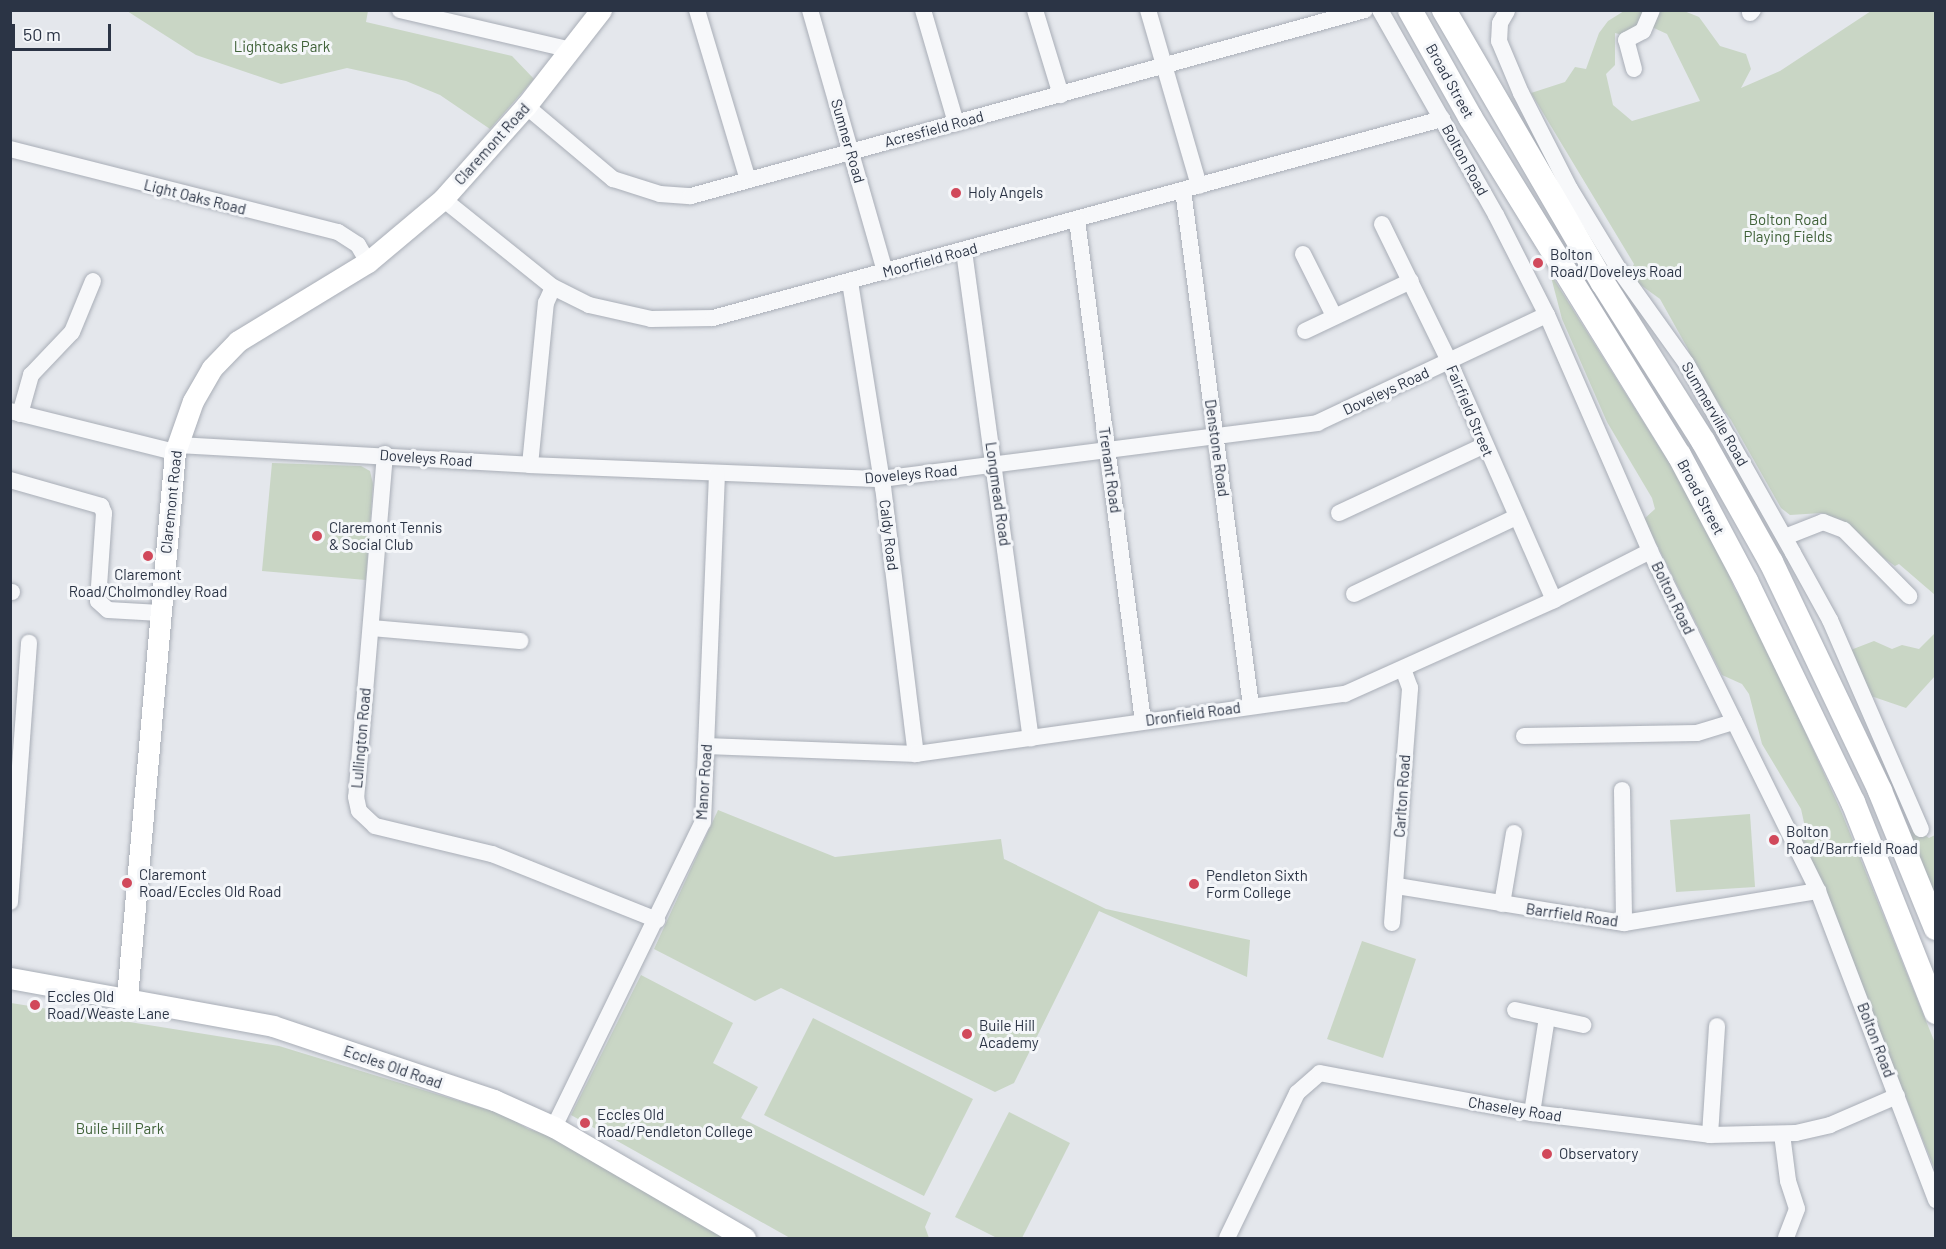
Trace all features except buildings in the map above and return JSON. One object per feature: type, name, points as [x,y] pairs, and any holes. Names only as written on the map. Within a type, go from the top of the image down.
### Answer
[{"type":"highway","name":"Broad Street","points":[[1410,10],[1470,117],[1679,455],[1746,581],[1853,802],[1935,1012]]},
{"type":"highway","name":"Broad Street","points":[[1444,10],[1597,273],[1703,441],[1771,562],[1880,791],[1935,928]]},
{"type":"main road","name":"Claremont Road","points":[[127,997],[176,449],[202,384],[229,349],[368,262],[443,199],[526,106],[601,10]]},
{"type":"main road","name":"Eccles Old Road","points":[[10,978],[127,997],[273,1026],[494,1100],[554,1127],[745,1239]]},
{"type":"street","points":[[400,10],[572,50]]},
{"type":"street","points":[[697,10],[748,180]]},
{"type":"street","name":"Sumner Road","points":[[810,10],[885,271]]},
{"type":"street","points":[[923,10],[956,123]]},
{"type":"street","points":[[1035,10],[1061,95]]},
{"type":"street","name":"Denstone Road","points":[[1148,10],[1164,66],[1191,188],[1216,438],[1251,706]]},
{"type":"street","name":"Acresfield Road","points":[[526,106],[613,179],[642,190],[691,196],[1365,10]]},
{"type":"street","name":"Bolton Road","points":[[1380,10],[1442,119],[1546,315],[1650,551],[1818,891],[1935,1200]]},
{"type":"street","points":[[1634,69],[1626,40],[1643,31],[1652,10]]},
{"type":"street","name":"Summerville Road","points":[[1488,19],[1507,11]]},
{"type":"street","name":"Summerville Road","points":[[1507,11],[1498,32],[1505,59],[1570,189],[1618,268],[1686,363],[1785,537],[1830,620],[1921,829]]},
{"type":"street","name":"Moorfield Road","points":[[443,199],[553,286],[589,305],[651,319],[692,320],[713,318],[850,282],[1442,119]]},
{"type":"street","name":"Light Oaks Road","points":[[10,149],[338,232],[353,240],[368,262]]},
{"type":"street","name":"Trenant Road","points":[[1077,220],[1143,721]]},
{"type":"street","name":"Fairfield Street","points":[[1382,224],[1449,361],[1554,600]]},
{"type":"street","name":"Longmead Road","points":[[964,251],[1031,738]]},
{"type":"street","points":[[1303,254],[1334,316]]},
{"type":"street","points":[[15,412],[31,375],[72,332],[93,281]]},
{"type":"street","points":[[1305,332],[1410,281]]},
{"type":"street","name":"Caldy Road","points":[[850,282],[881,479],[916,754]]},
{"type":"street","points":[[530,465],[546,303],[553,286]]},
{"type":"street","name":"Doveleys Road","points":[[15,412],[176,449],[385,454],[530,465],[881,479],[1216,438],[1317,423],[1546,315]]},
{"type":"street","points":[[1339,513],[1485,445]]},
{"type":"street","name":"Lullington Road","points":[[385,454],[356,797],[363,817],[382,828],[510,860],[657,920]]},
{"type":"street","name":"Manor Road","points":[[554,1127],[704,822],[717,474]]},
{"type":"street","points":[[10,480],[101,506],[104,513],[98,601],[108,610],[160,613]]},
{"type":"street","points":[[1354,594],[1516,517]]},
{"type":"street","points":[[1785,537],[1822,522],[1844,530],[1910,596]]},
{"type":"street","name":"Dronfield Road","points":[[707,746],[916,754],[1345,694],[1554,600],[1650,551]]},
{"type":"street","points":[[371,628],[520,641]]},
{"type":"street","points":[[10,902],[17,710],[29,643]]},
{"type":"street","name":"Carlton Road","points":[[1392,923],[1397,886],[1410,688],[1403,669]]},
{"type":"street","points":[[1524,736],[1697,733],[1734,722]]},
{"type":"street","points":[[1622,790],[1624,923]]},
{"type":"street","points":[[1502,904],[1514,833]]},
{"type":"street","name":"Barrfield Road","points":[[1397,886],[1624,923],[1818,891]]},
{"type":"street","points":[[1515,1010],[1583,1025]]},
{"type":"street","points":[[1532,1113],[1547,1017]]},
{"type":"street","points":[[1710,1135],[1717,1026]]},
{"type":"street","name":"Chaseley Road","points":[[1227,1239],[1297,1093],[1320,1073],[1532,1113],[1710,1135],[1782,1134],[1830,1125],[1897,1096]]},
{"type":"street","points":[[1782,1134],[1788,1181],[1797,1209],[1786,1239]]},
{"type":"green space","name":"Lightoaks Park","points":[[127,11],[368,11],[366,22],[512,56],[534,79],[490,129],[440,95],[406,81],[347,68],[281,84],[196,55]]},
{"type":"green space","name":"Bolton Road Playing Fields","points":[[1624,11],[1684,11],[1699,17],[1720,46],[1746,54],[1751,69],[1741,88],[1780,71],[1871,11],[1935,11],[1935,595],[1899,564],[1895,566],[1878,554],[1843,521],[1822,513],[1790,515],[1781,508],[1731,420],[1695,372],[1688,349],[1660,299],[1638,283],[1631,270],[1634,264],[1531,93],[1565,82],[1575,67],[1586,69],[1599,33],[1608,21]],"holes":[[[1636,28],[1654,28],[1667,34],[1700,101],[1632,121],[1613,105],[1606,74],[1615,65],[1615,33],[1626,36]]]},
{"type":"green space","points":[[1550,273],[1710,528],[1735,590],[1753,616],[1841,811],[1935,1043],[1935,1170],[1803,841],[1805,827],[1801,809],[1762,744],[1749,694],[1742,684],[1722,675],[1644,519],[1655,509],[1652,498],[1607,422],[1562,319]]},
{"type":"green space","name":"Claremont Tennis & Social Club","points":[[272,463],[361,466],[370,471],[373,484],[366,580],[262,571]]},
{"type":"green space","points":[[1935,633],[1935,676],[1906,708],[1868,695],[1848,651],[1874,641],[1892,649],[1902,645],[1919,649]]},
{"type":"green space","points":[[718,810],[835,857],[1001,839],[1004,859],[1106,909],[1250,940],[1247,977],[1099,911],[1014,1083],[995,1092],[781,988],[755,1001],[654,949]]},
{"type":"green space","points":[[1750,814],[1755,887],[1676,892],[1670,820]]},
{"type":"green space","points":[[1915,828],[1929,838],[1935,835],[1935,902],[1908,832]]},
{"type":"green space","points":[[1362,941],[1416,959],[1383,1058],[1327,1039]]},
{"type":"green space","points":[[641,975],[733,1023],[713,1063],[758,1087],[741,1118],[931,1213],[925,1227],[929,1238],[790,1238],[571,1115]]},
{"type":"green space","name":"Buile Hill Park","points":[[11,1003],[279,1046],[505,1115],[528,1129],[555,1137],[730,1238],[11,1238]]},
{"type":"green space","points":[[813,1018],[973,1099],[924,1196],[764,1115]]},
{"type":"green space","points":[[1009,1112],[1070,1143],[1022,1238],[997,1238],[955,1217]]},
{"type":"place","name":"Holy Angels","points":[[956,193]]},
{"type":"place","name":"Bolton Road/Doveleys Road","points":[[1538,263]]},
{"type":"place","name":"Claremont Tennis & Social Club","points":[[317,536]]},
{"type":"place","name":"Claremont Road/Cholmondley Road","points":[[148,556]]},
{"type":"place","name":"Bolton Road/Barrfield Road","points":[[1774,840]]},
{"type":"place","name":"Claremont Road/Eccles Old Road","points":[[127,883]]},
{"type":"place","name":"Pendleton Sixth Form College","points":[[1194,884]]},
{"type":"place","name":"Eccles Old Road/Weaste Lane","points":[[35,1005]]},
{"type":"place","name":"Buile Hill Academy","points":[[967,1034]]},
{"type":"place","name":"Eccles Old Road/Pendleton College","points":[[585,1123]]},
{"type":"place","name":"Observatory","points":[[1547,1154]]}]
